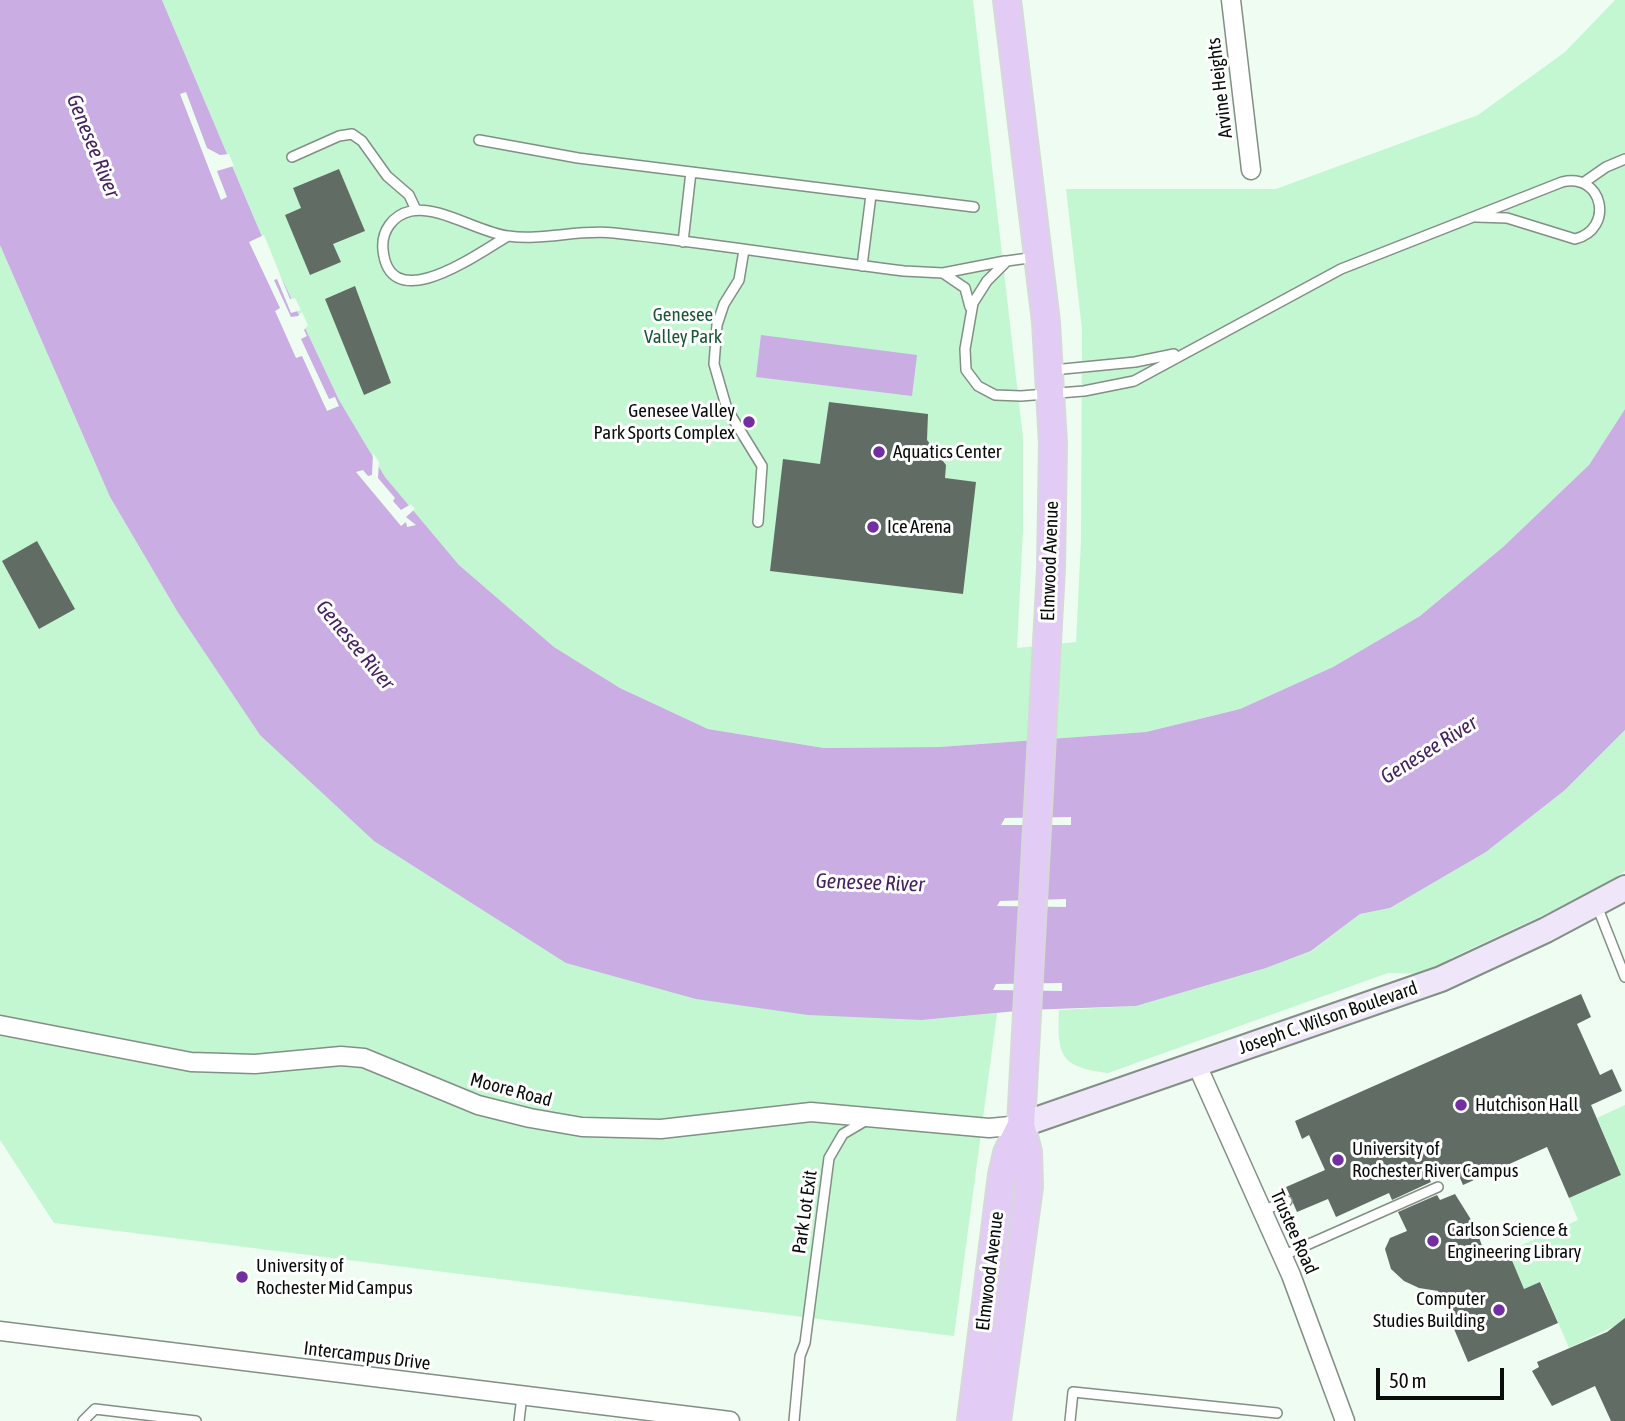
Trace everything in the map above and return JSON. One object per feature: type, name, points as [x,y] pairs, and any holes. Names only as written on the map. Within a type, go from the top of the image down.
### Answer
[{"type":"main road","name":"Elmwood Avenue","points":[[997,1421],[1029,1187],[1028,1152],[1021,1125],[1052,537],[1051,382],[1007,0]]},
{"type":"main road","name":"Elmwood Avenue","points":[[971,1421],[1002,1175],[1007,1153],[1021,1125]]},
{"type":"street","name":"Arvine Heights","points":[[1231,0],[1251,170]]},
{"type":"street","name":"Joseph C. Wilson Boulevard","points":[[1021,1125],[1441,979],[1625,888]]},
{"type":"street","name":"Moore Road","points":[[0,1025],[191,1062],[255,1064],[341,1056],[364,1058],[478,1105],[582,1127],[661,1129],[811,1112],[884,1116],[989,1128],[1021,1125]]},
{"type":"street","name":"Trustee Road","points":[[1196,1063],[1314,1331],[1345,1421]]},
{"type":"street","name":"Intercampus Drive","points":[[0,1331],[730,1421]]},
{"type":"lane","points":[[292,157],[339,136],[352,134],[362,141],[387,176],[410,195],[416,210]]},
{"type":"lane","points":[[479,140],[578,158],[974,207]]},
{"type":"lane","points":[[1583,183],[1606,167],[1625,159]]},
{"type":"lane","points":[[683,242],[691,172]]},
{"type":"lane","points":[[1051,382],[1095,389],[1135,380],[1341,269],[1562,182],[1583,183],[1595,192],[1601,211],[1596,226],[1579,238],[1565,238],[1507,218],[1476,217]]},
{"type":"lane","points":[[862,266],[871,195]]},
{"type":"lane","points":[[508,236],[430,280],[406,280],[388,265],[383,242],[394,220],[416,210],[508,236],[612,232],[862,266],[943,273],[1038,257]]},
{"type":"lane","points":[[744,250],[739,280],[724,304],[718,325],[715,364],[727,409],[762,466],[758,522]]},
{"type":"lane","points":[[1007,261],[978,293],[970,314],[966,370],[978,386],[1006,396],[1051,382],[1186,351]]},
{"type":"lane","points":[[943,273],[965,288],[970,314]]},
{"type":"lane","points":[[1597,904],[1625,977]]},
{"type":"lane","name":"Park Lot Exit","points":[[794,1421],[800,1356],[805,1343],[832,1150],[851,1128],[884,1116]]},
{"type":"lane","points":[[1282,1256],[1438,1187]]},
{"type":"lane","points":[[1262,1211],[1287,1200]]},
{"type":"lane","points":[[1070,1421],[1073,1392],[1277,1413]]},
{"type":"lane","points":[[519,1421],[522,1396]]},
{"type":"lane","points":[[83,1421],[95,1409],[196,1421]]},
{"type":"green space","name":"Genesee Valley Park","points":[[162,0],[973,0],[1023,438],[1023,531],[1017,648],[1076,642],[1081,540],[1082,330],[1066,189],[1276,189],[1478,115],[1565,52],[1615,0],[1625,0],[1625,409],[1589,465],[1503,547],[1420,616],[1333,667],[1240,709],[1146,732],[939,747],[824,748],[708,729],[620,688],[554,647],[459,565],[385,477],[339,400],[260,232]]},
{"type":"green space","points":[[0,245],[110,497],[177,611],[922,1020],[997,1013],[954,1336],[54,1223],[0,1140]]},
{"type":"green space","points":[[1625,730],[1625,871],[1618,875],[1615,883],[1558,914],[1550,912],[1451,958],[1446,966],[1425,974],[1388,973],[1108,1073],[1080,1067],[1065,1056],[1059,1038],[1059,1010],[1136,1006],[1266,968],[1312,951],[1360,914],[1390,908],[1486,852],[1565,790]]},
{"type":"green space","points":[[1625,1105],[1625,1321],[1569,1348],[1541,1282],[1524,1289],[1508,1251],[1578,1220],[1569,1198],[1621,1175],[1597,1118]]},
{"type":"water","name":"Genesee River","points":[[0,0],[162,0],[260,232],[339,400],[385,477],[459,565],[554,647],[620,688],[708,729],[824,748],[939,747],[1146,732],[1240,709],[1333,667],[1420,616],[1503,547],[1589,465],[1625,409],[1625,730],[1565,790],[1486,852],[1390,908],[1360,914],[1311,951],[1266,968],[1136,1006],[1027,1010],[922,1020],[808,1015],[696,999],[566,963],[374,841],[260,735],[177,611],[110,497],[0,245]],"holes":[[[1071,817],[1071,825],[1001,825],[1005,818]],[[1066,899],[1066,907],[997,906],[1000,901]],[[1062,983],[1062,991],[993,990],[996,984]]]},
{"type":"water","points":[[761,335],[917,355],[912,396],[756,377]]},
{"type":"pier","points":[[186,92],[207,148],[220,155],[229,154],[234,166],[217,171],[227,197],[221,200],[180,94]]},
{"type":"pier","points":[[264,235],[290,299],[295,298],[301,310],[291,313],[277,279],[274,280],[291,317],[302,312],[308,325],[304,330],[307,336],[301,339],[329,399],[335,397],[339,406],[327,411],[302,356],[296,358],[275,311],[280,308],[249,242]]},
{"type":"pier","points":[[373,453],[379,462],[378,478],[395,498],[393,501],[401,510],[411,504],[415,509],[406,517],[416,525],[407,527],[406,522],[401,526],[356,472],[363,470],[368,476],[372,475]]},
{"type":"building","points":[[339,169],[365,231],[333,244],[341,262],[310,275],[285,215],[301,208],[293,188]]},
{"type":"building","points":[[355,286],[391,383],[364,395],[325,299]]},
{"type":"building","name":"Ice Arena","points":[[829,402],[928,414],[927,440],[946,465],[945,478],[976,482],[963,594],[770,571],[783,459],[820,464]]},
{"type":"building","points":[[37,541],[75,609],[39,629],[2,561]]},
{"type":"building","name":"Hutchison Hall","points":[[1581,994],[1591,1017],[1577,1024],[1600,1075],[1612,1069],[1622,1091],[1591,1105],[1621,1175],[1569,1198],[1547,1147],[1463,1185],[1454,1164],[1428,1176],[1431,1182],[1392,1200],[1389,1193],[1336,1217],[1328,1199],[1297,1212],[1286,1187],[1325,1170],[1309,1135],[1302,1139],[1295,1121]]},
{"type":"building","points":[[1455,1194],[1475,1226],[1487,1260],[1508,1251],[1524,1289],[1540,1282],[1558,1323],[1468,1362],[1438,1291],[1419,1288],[1404,1281],[1391,1269],[1385,1249],[1390,1238],[1407,1231],[1398,1212],[1437,1195],[1440,1200]]},
{"type":"building","points":[[1625,1318],[1625,1421],[1611,1421],[1595,1386],[1552,1406],[1532,1371],[1539,1367],[1537,1362],[1607,1332]]},
{"type":"place","name":"Genesee Valley Park Sports Complex","points":[[749,422]]},
{"type":"place","name":"Aquatics Center","points":[[879,452]]},
{"type":"place","name":"Ice Arena","points":[[873,527]]},
{"type":"place","name":"Hutchison Hall","points":[[1461,1105]]},
{"type":"place","name":"University of Rochester River Campus","points":[[1338,1160]]},
{"type":"place","name":"Carlson Science & Engineering Library","points":[[1433,1241]]},
{"type":"place","name":"University of Rochester Mid Campus","points":[[242,1277]]},
{"type":"place","name":"Computer Studies Building","points":[[1499,1310]]}]
